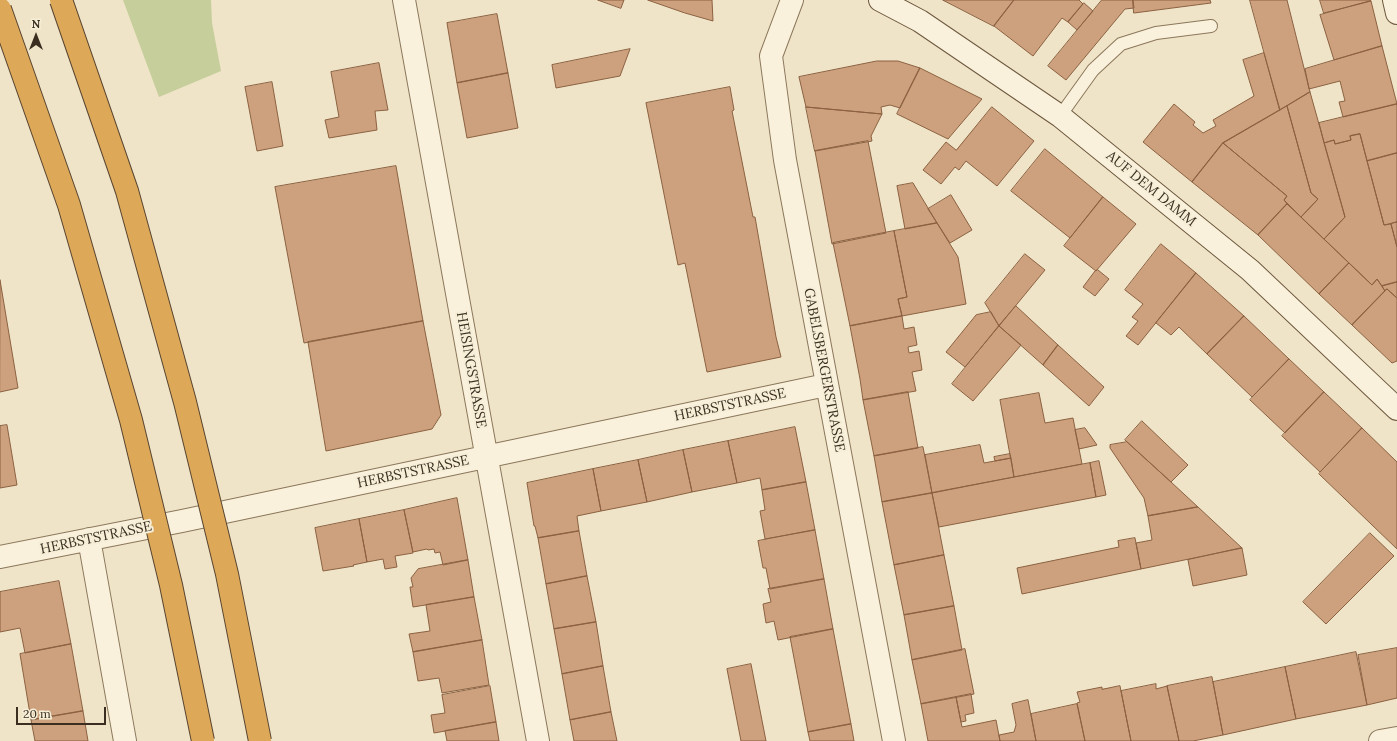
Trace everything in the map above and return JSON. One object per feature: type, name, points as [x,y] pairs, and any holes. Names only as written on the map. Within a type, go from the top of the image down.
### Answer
[{"type":"highway","points":[[61,0],[127,191],[185,402],[226,574],[260,741]]},
{"type":"highway","points":[[0,9],[69,205],[131,420],[171,585],[203,741]]},
{"type":"street","name":"HEISINGSTRASSE","points":[[404,0],[538,741]]},
{"type":"street","name":"GABELSBERGERSTRASSE","points":[[792,0],[771,56],[785,160],[894,741]]},
{"type":"street","name":"AUF DEM DAMM","points":[[880,0],[920,21],[1060,116],[1250,270],[1397,409]]},
{"type":"street","points":[[1394,0],[1397,13]]},
{"type":"street","name":"HERBSTSTRASSE","points":[[0,558],[826,385]]},
{"type":"street","points":[[89,539],[125,741]]},
{"type":"street","points":[[1380,741],[1397,738]]},
{"type":"lane","points":[[1060,116],[1093,70],[1121,44],[1156,33],[1211,26]]},
{"type":"green space","points":[[123,0],[211,0],[212,23],[221,71],[159,97]]},
{"type":"building","points":[[598,0],[624,0],[621,8]]},
{"type":"building","points":[[648,0],[712,0],[713,21],[685,13]]},
{"type":"building","points":[[943,0],[1014,0],[994,26]]},
{"type":"building","points":[[1014,0],[1079,0],[1083,4],[1068,22],[1062,18],[1033,56],[994,26]]},
{"type":"building","points":[[1102,0],[1133,0],[1134,8],[1125,9],[1066,80],[1048,66]]},
{"type":"building","points":[[1133,0],[1210,0],[1211,3],[1134,13]]},
{"type":"building","points":[[1250,0],[1287,0],[1310,92],[1280,110]]},
{"type":"building","points":[[1320,0],[1370,0],[1371,1],[1324,13]]},
{"type":"building","points":[[1371,1],[1382,46],[1334,60],[1320,15]]},
{"type":"building","points":[[1084,3],[1093,11],[1077,30],[1068,22]]},
{"type":"building","points":[[497,14],[508,73],[457,83],[447,23]]},
{"type":"building","points":[[1382,46],[1397,104],[1343,117],[1339,102],[1345,101],[1340,81],[1309,89],[1305,69]]},
{"type":"building","points":[[630,49],[620,76],[556,88],[552,65]]},
{"type":"building","points":[[1264,53],[1280,110],[1223,143],[1192,182],[1143,142],[1174,104],[1195,122],[1193,125],[1203,133],[1216,126],[1213,120],[1254,96],[1243,60]]},
{"type":"building","points":[[877,61],[898,61],[920,68],[900,108],[890,105],[881,107],[882,114],[806,107],[799,77]]},
{"type":"building","points":[[379,63],[388,110],[375,111],[377,130],[329,138],[325,120],[339,117],[331,72]]},
{"type":"building","points":[[920,68],[982,99],[948,139],[897,114]]},
{"type":"building","points":[[508,73],[518,128],[467,138],[457,83]]},
{"type":"building","points":[[272,82],[283,146],[257,151],[245,87]]},
{"type":"building","points":[[730,87],[734,110],[732,111],[753,217],[755,217],[776,337],[781,357],[707,372],[685,263],[678,265],[646,103]]},
{"type":"building","points":[[1310,92],[1345,217],[1324,239],[1301,217],[1318,199],[1311,193],[1287,106]]},
{"type":"building","points":[[1397,104],[1397,153],[1367,161],[1360,134],[1350,136],[1351,140],[1335,144],[1334,140],[1324,143],[1319,123]]},
{"type":"building","points":[[1287,106],[1311,193],[1318,199],[1301,217],[1284,200],[1287,196],[1223,143]]},
{"type":"building","points":[[806,107],[882,114],[871,136],[872,141],[815,151]]},
{"type":"building","points":[[992,107],[1034,141],[997,186],[966,161],[959,170],[955,167],[941,184],[923,170],[946,142],[956,150]]},
{"type":"building","points":[[1360,134],[1384,225],[1391,224],[1397,247],[1397,282],[1382,286],[1377,279],[1372,285],[1324,239],[1345,217],[1324,143],[1334,140],[1335,144],[1351,140],[1350,136]]},
{"type":"building","points":[[868,141],[886,233],[832,244],[815,151]]},
{"type":"building","points":[[1223,143],[1287,196],[1284,200],[1287,204],[1258,235],[1192,182]]},
{"type":"building","points":[[1045,149],[1103,197],[1070,238],[1011,191]]},
{"type":"building","points":[[1397,153],[1397,222],[1384,225],[1367,161]]},
{"type":"building","points":[[396,166],[423,321],[304,343],[275,187]]},
{"type":"building","points":[[913,183],[937,223],[905,229],[897,186]]},
{"type":"building","points":[[951,195],[972,230],[950,243],[928,209]]},
{"type":"building","points":[[1103,197],[1136,224],[1096,271],[1064,246]]},
{"type":"building","points":[[1287,204],[1349,263],[1319,294],[1258,235]]},
{"type":"building","points":[[1397,222],[1397,247],[1391,224]]},
{"type":"building","points":[[937,223],[958,257],[966,304],[902,316],[898,299],[907,297],[894,231]]},
{"type":"building","points":[[894,231],[907,297],[898,299],[902,316],[850,326],[833,243]]},
{"type":"building","points":[[1161,244],[1196,273],[1138,345],[1126,336],[1138,321],[1132,317],[1143,304],[1125,290]]},
{"type":"building","points":[[1025,254],[1045,270],[999,326],[985,303]]},
{"type":"building","points":[[1349,263],[1372,285],[1377,279],[1385,291],[1352,325],[1319,294]]},
{"type":"building","points":[[1098,270],[1109,279],[1095,296],[1083,287],[1095,271]]},
{"type":"building","points":[[1196,273],[1244,316],[1207,354],[1179,327],[1171,335],[1156,323]]},
{"type":"building","points":[[0,280],[18,388],[0,392]]},
{"type":"building","points":[[1397,282],[1397,298],[1387,289],[1385,291],[1382,286]]},
{"type":"building","points":[[1387,289],[1397,298],[1397,361],[1392,363],[1352,325]]},
{"type":"building","points":[[1016,306],[1058,345],[1043,365],[999,326]]},
{"type":"building","points":[[991,312],[999,326],[965,367],[946,352],[976,315]]},
{"type":"building","points":[[902,316],[904,329],[914,327],[917,345],[908,347],[909,353],[919,351],[922,370],[912,372],[916,391],[863,400],[850,326]]},
{"type":"building","points":[[1244,316],[1289,359],[1252,397],[1207,354]]},
{"type":"building","points":[[423,321],[441,415],[432,429],[326,451],[308,342]]},
{"type":"building","points":[[999,326],[1021,345],[973,401],[952,384]]},
{"type":"building","points":[[1058,345],[1104,387],[1089,406],[1043,365]]},
{"type":"building","points":[[1289,359],[1324,392],[1285,433],[1250,400]]},
{"type":"building","points":[[908,392],[918,448],[874,456],[863,400]]},
{"type":"building","points":[[1324,392],[1362,428],[1320,472],[1282,436]]},
{"type":"building","points":[[1039,393],[1045,423],[1073,418],[1082,464],[1014,477],[1000,400]]},
{"type":"building","points":[[1142,421],[1188,465],[1171,482],[1125,440]]},
{"type":"building","points":[[7,425],[17,485],[0,488],[0,426]]},
{"type":"building","points":[[795,427],[806,482],[762,490],[760,478],[737,483],[728,441]]},
{"type":"building","points":[[1085,428],[1097,445],[1079,449],[1075,430]]},
{"type":"building","points":[[1362,428],[1397,462],[1397,549],[1319,474]]},
{"type":"building","points":[[728,441],[737,483],[692,492],[683,450]]},
{"type":"building","points":[[1127,442],[1198,507],[1148,516],[1144,498],[1110,448],[1110,445]]},
{"type":"building","points":[[980,445],[984,463],[1011,458],[1014,477],[932,493],[925,455]]},
{"type":"building","points":[[923,447],[932,493],[882,502],[874,456]]},
{"type":"building","points":[[683,450],[692,492],[647,502],[638,460]]},
{"type":"building","points":[[1010,454],[1011,458],[995,461],[994,457]]},
{"type":"building","points":[[638,460],[647,502],[601,511],[593,469]]},
{"type":"building","points":[[1099,461],[1106,495],[1096,497],[1090,463]]},
{"type":"building","points":[[1090,463],[1096,497],[939,527],[932,493]]},
{"type":"building","points":[[593,469],[601,511],[577,516],[579,531],[538,538],[534,526],[527,483]]},
{"type":"building","points":[[806,482],[815,530],[765,539],[760,511],[765,510],[762,490]]},
{"type":"building","points":[[932,493],[944,555],[894,565],[882,502]]},
{"type":"building","points":[[457,498],[468,560],[443,565],[440,552],[435,553],[434,549],[413,552],[404,510]]},
{"type":"building","points":[[1198,507],[1242,548],[1141,569],[1136,543],[1152,540],[1148,516]]},
{"type":"building","points":[[404,510],[413,553],[395,556],[397,567],[385,569],[383,559],[367,562],[359,519]]},
{"type":"building","points":[[359,519],[367,562],[353,565],[354,566],[323,571],[315,528]]},
{"type":"building","points":[[815,530],[824,579],[770,589],[766,568],[763,568],[758,541]]},
{"type":"building","points":[[579,531],[587,576],[546,584],[538,538]]},
{"type":"building","points":[[1370,533],[1394,556],[1326,624],[1303,602]]},
{"type":"building","points":[[1135,538],[1141,569],[1022,594],[1017,568],[1119,547],[1118,541]]},
{"type":"building","points":[[1242,548],[1247,575],[1193,586],[1188,560]]},
{"type":"building","points":[[944,555],[954,606],[904,615],[894,565]]},
{"type":"building","points":[[468,560],[474,597],[413,607],[410,587],[413,587],[411,578],[418,569]]},
{"type":"building","points":[[587,576],[596,622],[554,629],[546,584]]},
{"type":"building","points":[[824,579],[833,629],[778,640],[774,621],[766,623],[763,604],[771,602],[768,589]]},
{"type":"building","points":[[59,581],[71,644],[25,653],[20,628],[0,632],[0,592]]},
{"type":"building","points":[[474,597],[482,640],[413,652],[409,634],[430,631],[426,605]]},
{"type":"building","points":[[954,606],[962,650],[912,660],[904,615]]},
{"type":"building","points":[[596,622],[603,666],[562,674],[554,629]]},
{"type":"building","points":[[833,629],[851,724],[808,732],[790,637]]},
{"type":"building","points":[[482,640],[489,685],[442,693],[439,678],[418,681],[413,652]]},
{"type":"building","points":[[71,644],[83,711],[31,720],[20,654]]},
{"type":"building","points":[[1397,648],[1397,698],[1367,705],[1358,655]]},
{"type":"building","points":[[965,649],[974,694],[921,704],[912,660]]},
{"type":"building","points":[[1356,652],[1367,705],[1296,719],[1285,667]]},
{"type":"building","points":[[751,664],[766,741],[741,741],[727,669]]},
{"type":"building","points":[[603,666],[611,712],[570,720],[562,674]]},
{"type":"building","points":[[1285,667],[1296,719],[1223,735],[1213,682]]},
{"type":"building","points":[[1212,677],[1223,735],[1193,741],[1179,741],[1167,686]]},
{"type":"building","points":[[1156,684],[1156,689],[1167,686],[1179,741],[1131,741],[1121,691]]},
{"type":"building","points":[[490,686],[496,722],[434,733],[431,715],[445,713],[442,695]]},
{"type":"building","points":[[1120,686],[1131,741],[1085,741],[1077,703],[1080,702],[1077,692],[1102,687],[1102,689]]},
{"type":"building","points":[[971,694],[974,713],[965,715],[966,721],[961,722],[956,697]]},
{"type":"building","points":[[956,697],[962,727],[996,720],[1000,741],[928,741],[921,704]]},
{"type":"building","points":[[1028,700],[1036,741],[1000,741],[999,735],[1014,732],[1016,725],[1012,704]]},
{"type":"building","points":[[1077,704],[1085,741],[1036,741],[1031,714]]},
{"type":"building","points":[[83,711],[88,741],[35,741],[31,720]]},
{"type":"building","points":[[611,712],[617,741],[574,741],[570,720]]},
{"type":"building","points":[[496,722],[499,741],[447,741],[445,731]]},
{"type":"building","points":[[851,724],[854,741],[810,741],[808,732]]}]
